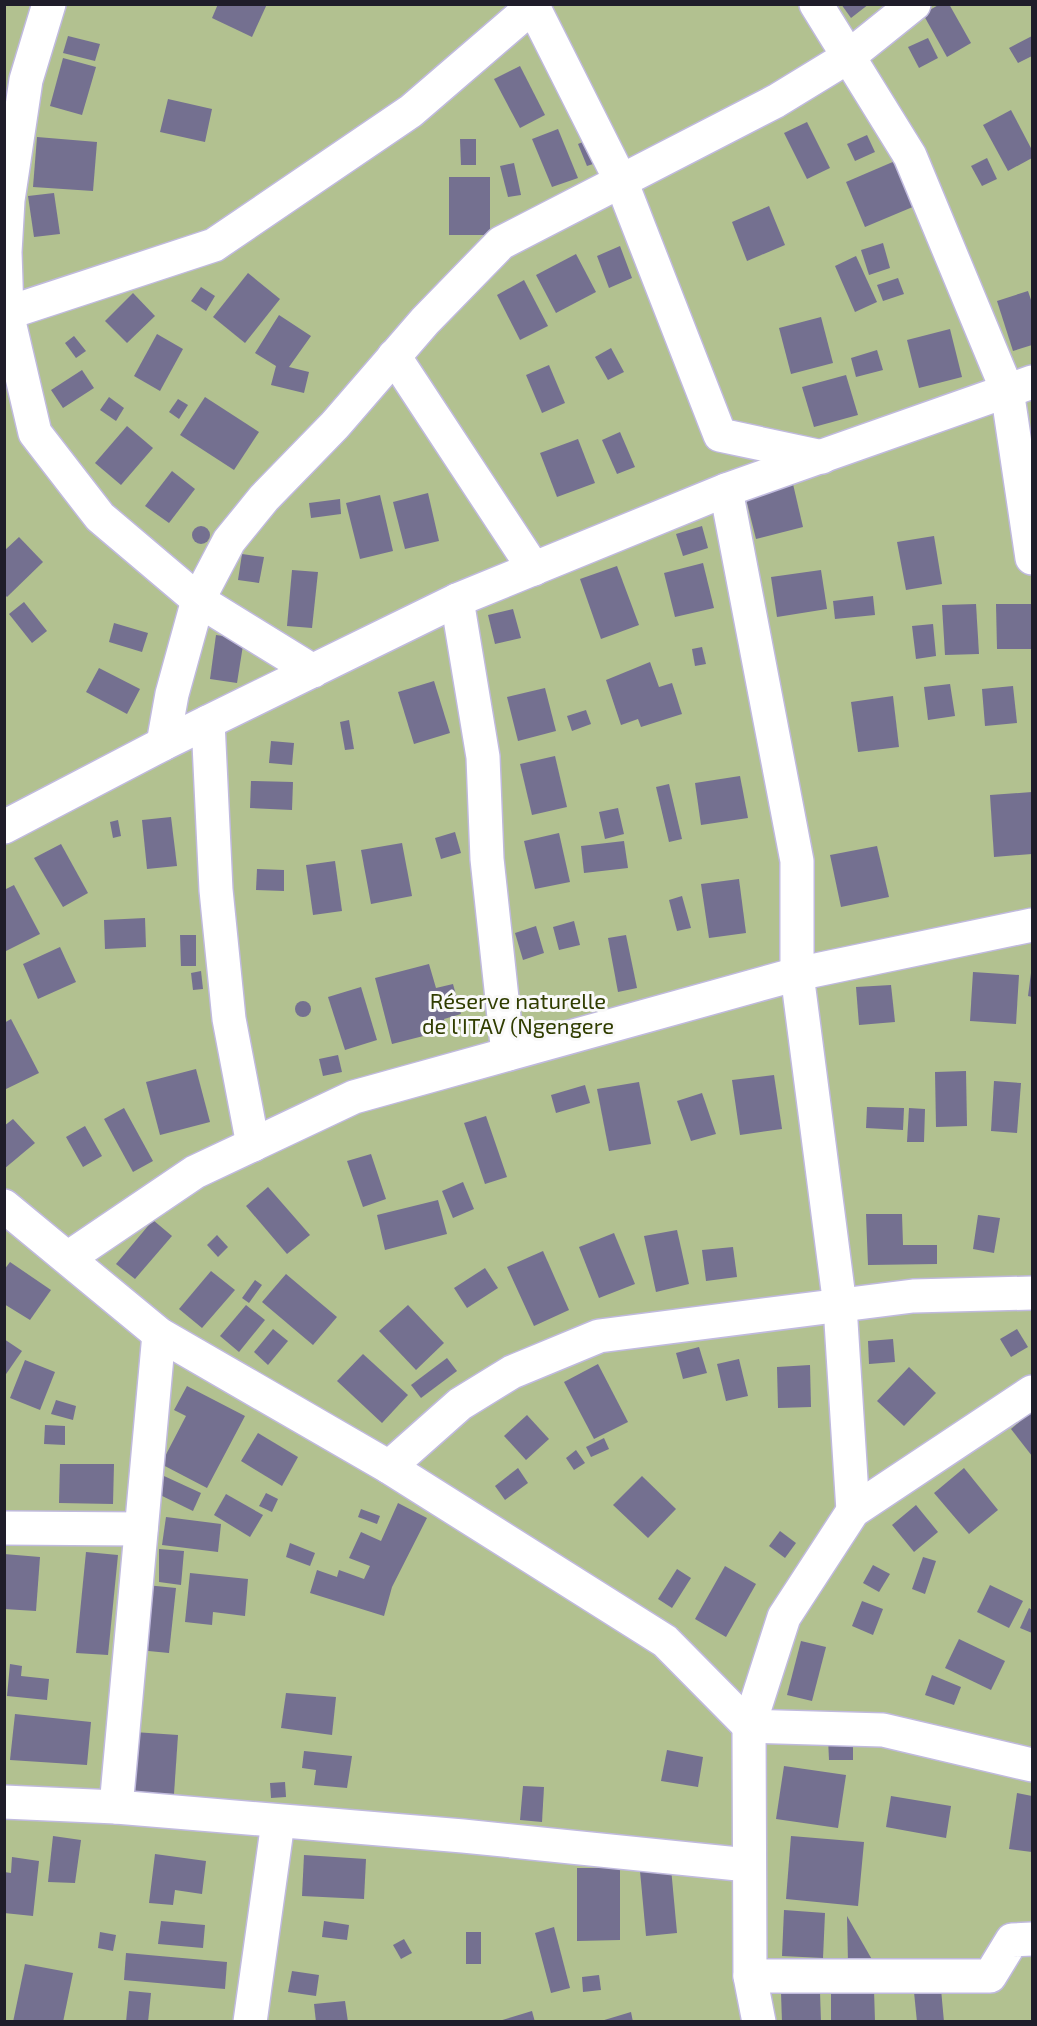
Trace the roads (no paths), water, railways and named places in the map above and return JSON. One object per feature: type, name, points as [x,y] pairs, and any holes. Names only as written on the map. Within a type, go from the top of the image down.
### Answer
[{"type":"street","points":[[49,4],[26,80],[8,200],[5,252],[6,313],[35,433],[100,518],[198,600],[314,671]]},
{"type":"street","points":[[816,4],[910,156],[1020,386],[1032,558]]},
{"type":"street","points":[[163,744],[172,694],[198,600],[229,541],[264,498],[335,425],[394,356],[501,243],[776,101],[848,57],[914,4]]},
{"type":"street","points":[[6,313],[214,245],[411,111],[533,6],[621,181],[720,435],[822,457]]},
{"type":"street","points":[[394,356],[534,569]]},
{"type":"street","points":[[4,827],[163,744],[457,600],[726,490],[1020,386]]},
{"type":"street","points":[[726,490],[797,861],[797,974],[840,1306],[853,1511]]},
{"type":"street","points":[[457,600],[483,757],[487,859],[508,1054]]},
{"type":"street","points":[[208,722],[216,890],[229,1019],[253,1145]]},
{"type":"street","points":[[68,1258],[195,1172],[354,1097],[797,974],[1032,925]]},
{"type":"street","points":[[4,1206],[159,1334],[389,1467],[665,1641],[749,1726],[883,1730],[1032,1765]]},
{"type":"street","points":[[389,1467],[460,1404],[512,1372],[599,1336],[913,1296],[1032,1293]]},
{"type":"street","points":[[116,1807],[159,1334]]},
{"type":"street","points":[[759,2022],[750,1976],[749,1726],[784,1617],[853,1511],[1032,1392]]},
{"type":"street","points":[[4,1528],[141,1529]]},
{"type":"street","points":[[4,1802],[116,1807],[463,1836],[748,1865]]},
{"type":"street","points":[[250,2022],[278,1822]]},
{"type":"street","points":[[750,1976],[990,1976],[1012,1940],[1032,1939]]},
{"type":"park label","name":"Réserve naturelle de l'ITAV (Ngengere","points":[[518,1012]]}]
